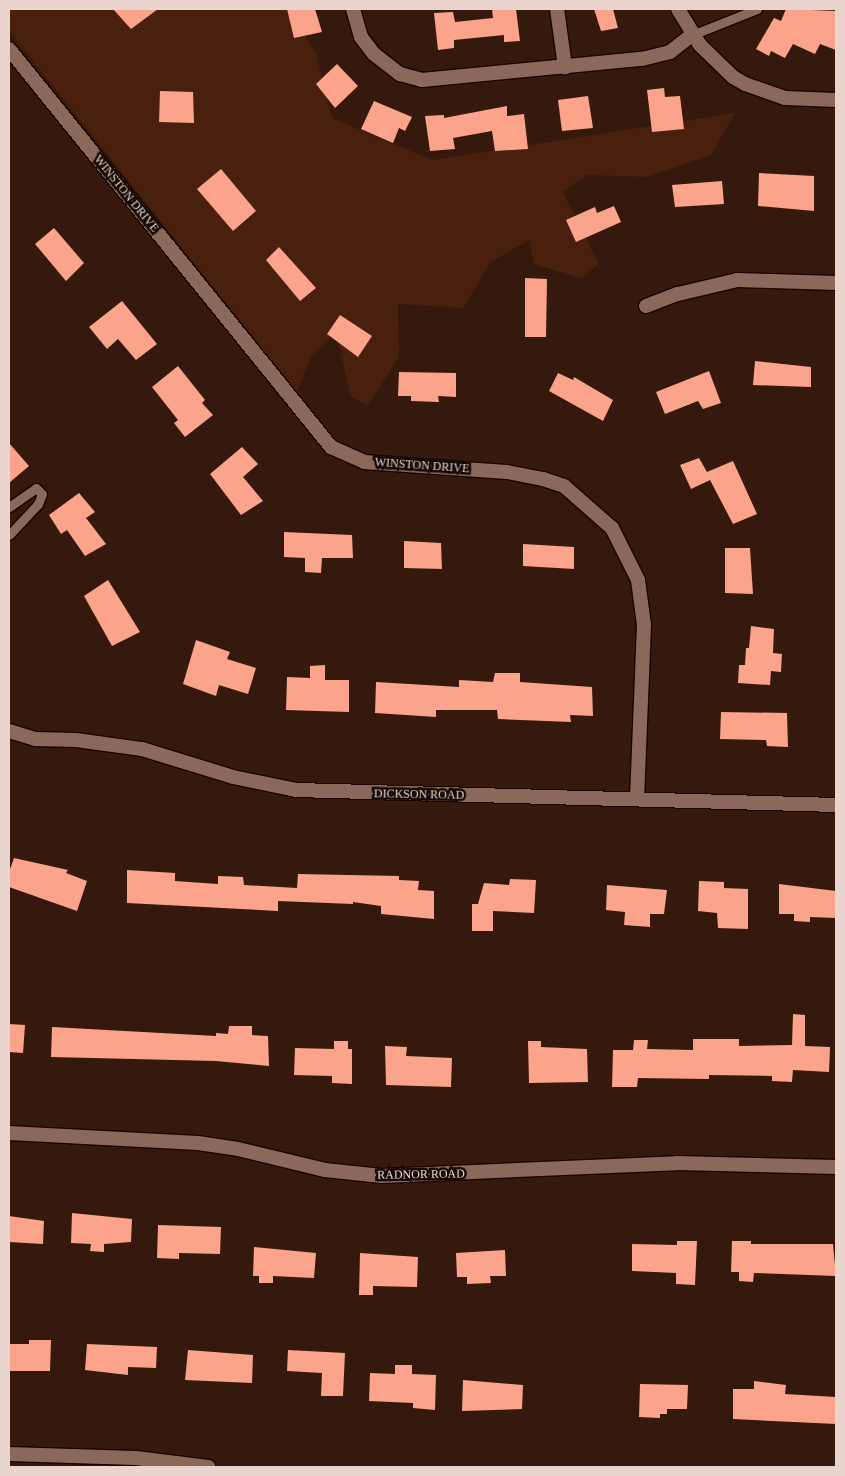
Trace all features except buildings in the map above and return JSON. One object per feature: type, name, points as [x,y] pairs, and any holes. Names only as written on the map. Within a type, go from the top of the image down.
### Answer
[{"type":"street","points":[[353,9],[366,46],[390,68],[422,80],[457,79],[662,55],[692,35]]},
{"type":"street","points":[[558,9],[565,67]]},
{"type":"street","points":[[678,9],[692,35],[733,77],[759,91],[786,98],[836,100]]},
{"type":"street","name":"WINSTON DRIVE","points":[[9,49],[331,447],[364,462],[506,472],[543,479],[564,486],[612,528],[638,580],[644,625],[637,799]]},
{"type":"street","points":[[646,306],[678,294],[737,280],[836,283]]},
{"type":"street","name":"DICKSON ROAD","points":[[9,731],[35,739],[76,740],[142,749],[233,777],[296,790],[836,805]]},
{"type":"street","name":"RADNOR ROAD","points":[[9,1133],[198,1143],[238,1149],[325,1170],[382,1176],[677,1163],[836,1168]]},
{"type":"street","points":[[9,1454],[87,1455],[199,1467]]},
{"type":"lane","points":[[692,35],[757,9]]},
{"type":"lane","points":[[9,507],[36,488],[42,494],[38,504],[9,535]]},
{"type":"shaded area","points":[[9,9],[287,9],[316,53],[332,118],[432,160],[735,113],[711,155],[647,177],[587,175],[563,192],[599,264],[581,278],[534,264],[529,240],[491,262],[463,308],[398,304],[399,357],[368,405],[351,397],[336,333],[311,356],[297,392],[9,31]]}]
